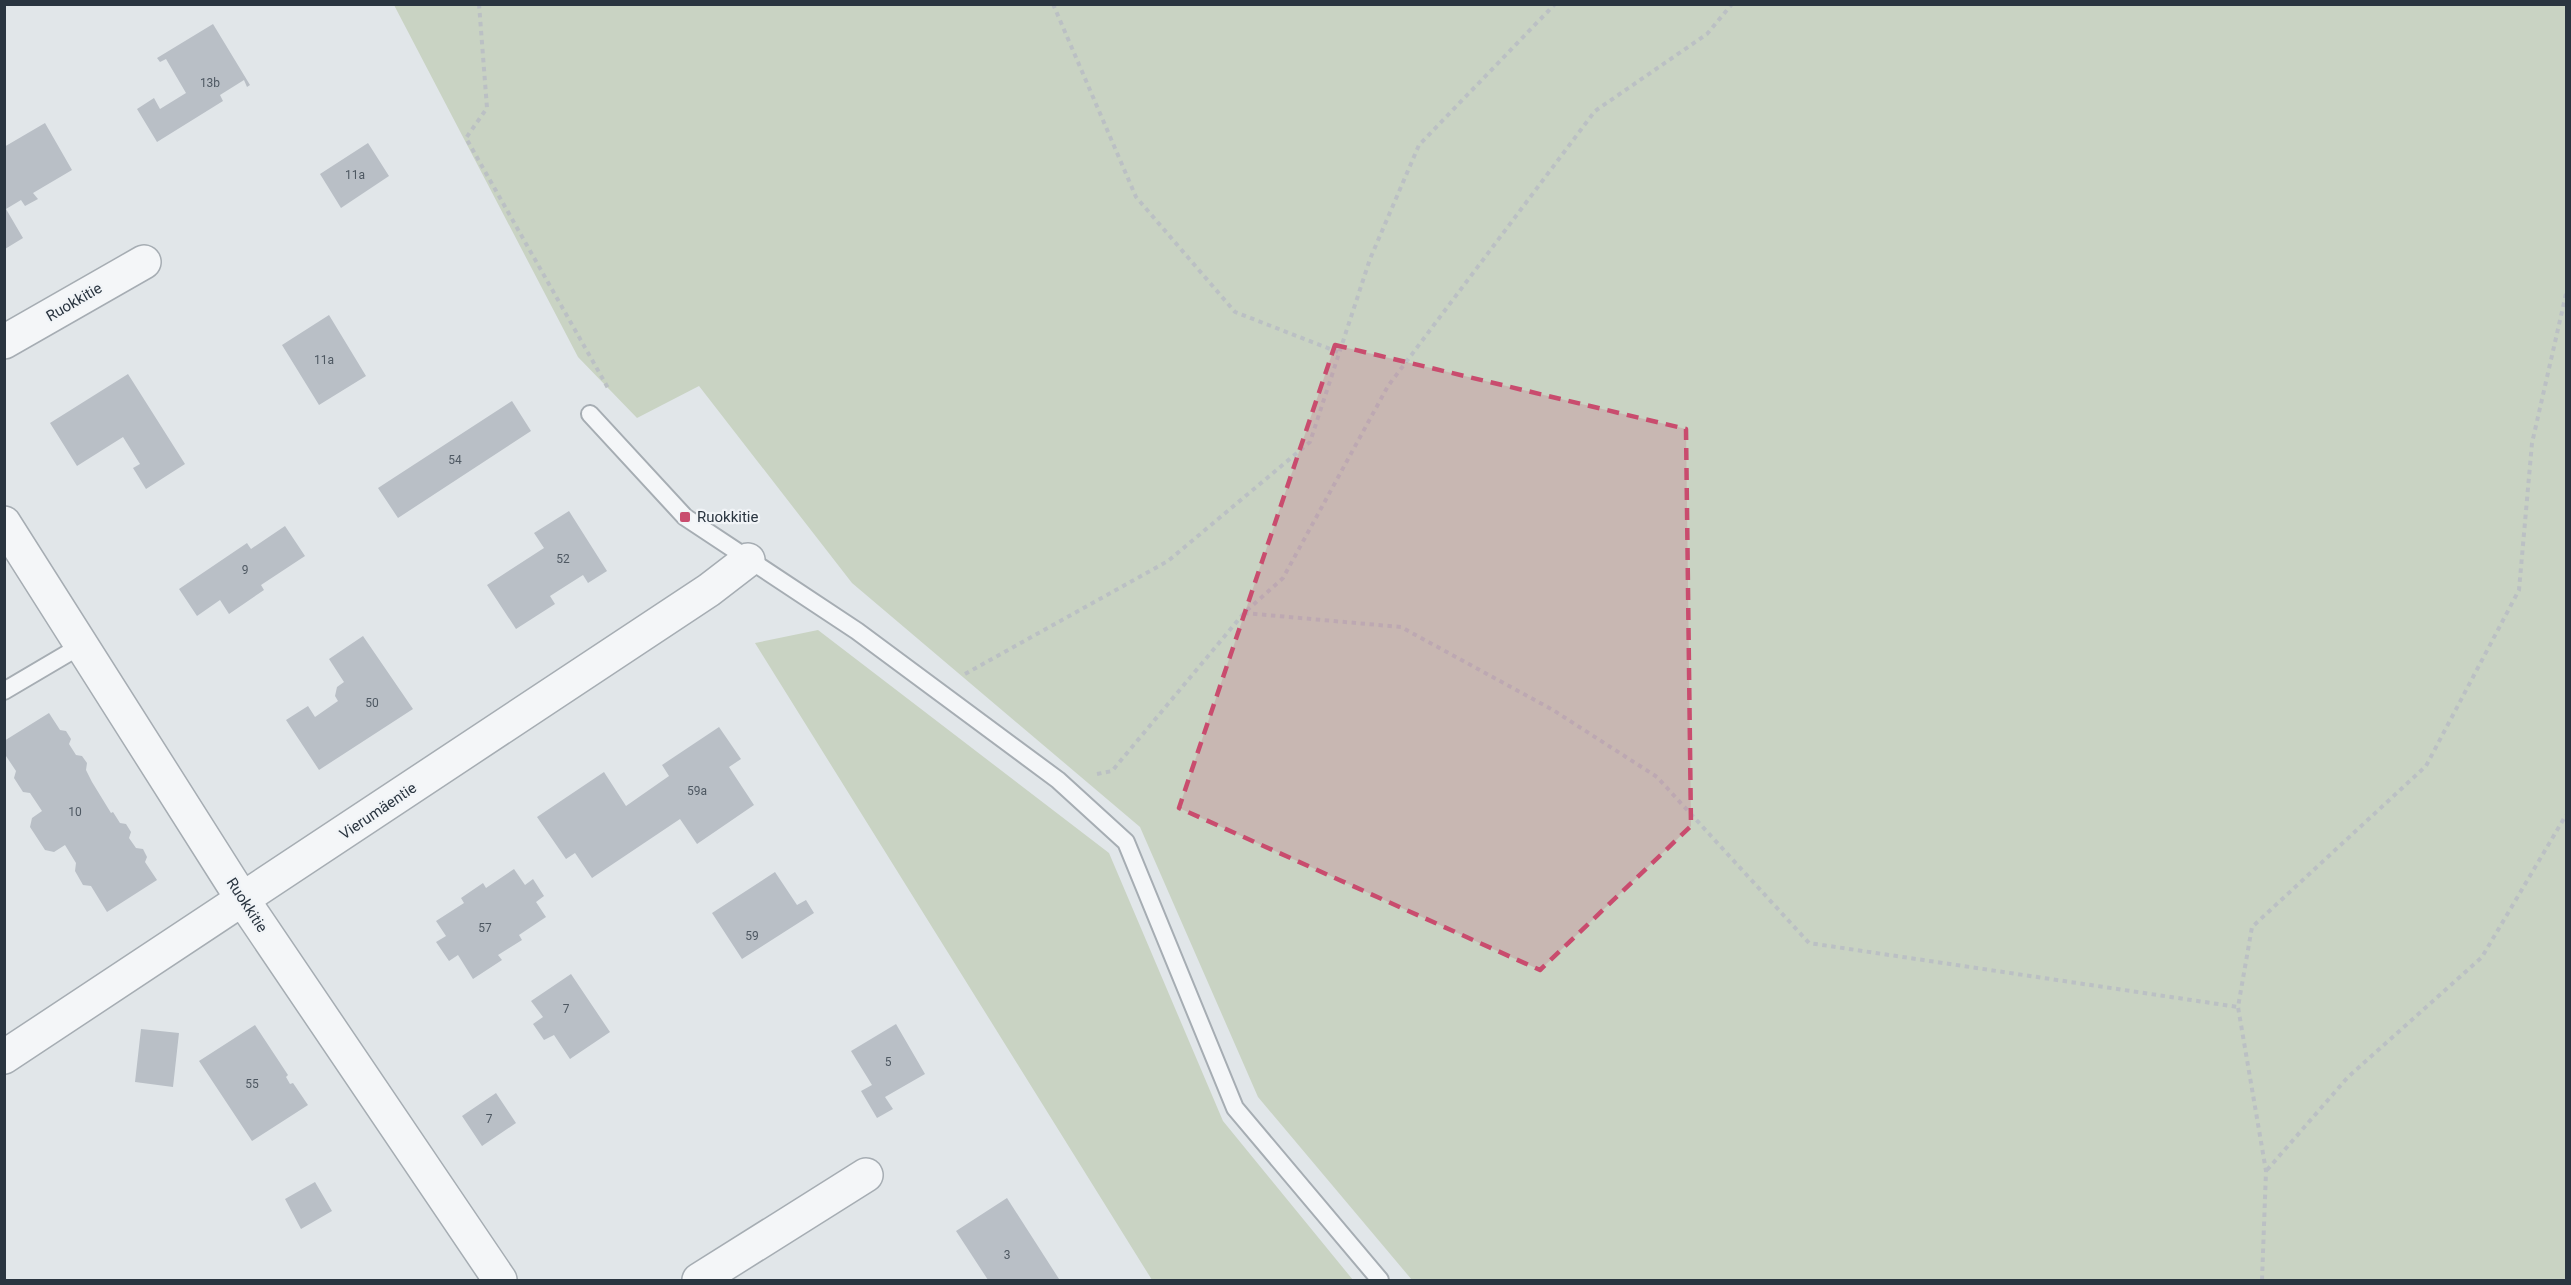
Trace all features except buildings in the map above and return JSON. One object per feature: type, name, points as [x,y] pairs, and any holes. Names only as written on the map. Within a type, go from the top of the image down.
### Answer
[{"type":"street","name":"Ruokkitie","points":[[4,342],[144,262]]},
{"type":"street","name":"Ruokkitie","points":[[4,523],[243,900],[500,1281]]},
{"type":"street","name":"Vierumäentie","points":[[4,1057],[709,590],[748,560]]},
{"type":"street","points":[[699,1281],[866,1175]]},
{"type":"lane","points":[[590,414],[685,517],[856,631],[1058,780],[1126,842],[1235,1107],[1380,1281]]},
{"type":"lane","points":[[4,691],[82,645]]},
{"type":"path","points":[[479,4],[487,108],[466,138],[609,390]]},
{"type":"path","points":[[1053,4],[1136,197],[1235,312],[1338,352]]},
{"type":"path","points":[[936,690],[1168,561],[1310,442],[1370,259],[1419,145],[1555,4]]},
{"type":"path","points":[[1058,780],[1112,771],[1244,613],[1283,578],[1388,386],[1594,111],[1707,34],[1732,4]]},
{"type":"path","points":[[2262,1281],[2266,1171],[2238,1007],[2252,927],[2426,766],[2519,590],[2532,443],[2566,294]]},
{"type":"path","points":[[1244,613],[1401,627],[1552,710],[1657,777],[1809,943],[2238,1007]]},
{"type":"path","points":[[2266,1171],[2348,1077],[2482,957],[2566,815]]},
{"type":"highlighted area","points":[[1335,345],[1686,429],[1691,826],[1540,970],[1179,808]]},
{"type":"green space","points":[[394,5],[2566,5],[2566,1280],[1412,1280],[1258,1097],[1140,827],[852,583],[699,386],[637,418],[578,357]]},
{"type":"green space","points":[[818,630],[1109,853],[1223,1121],[1353,1280],[1152,1280],[755,643]]},
{"type":"place","name":"Ruokkitie","points":[[685,517]]}]
